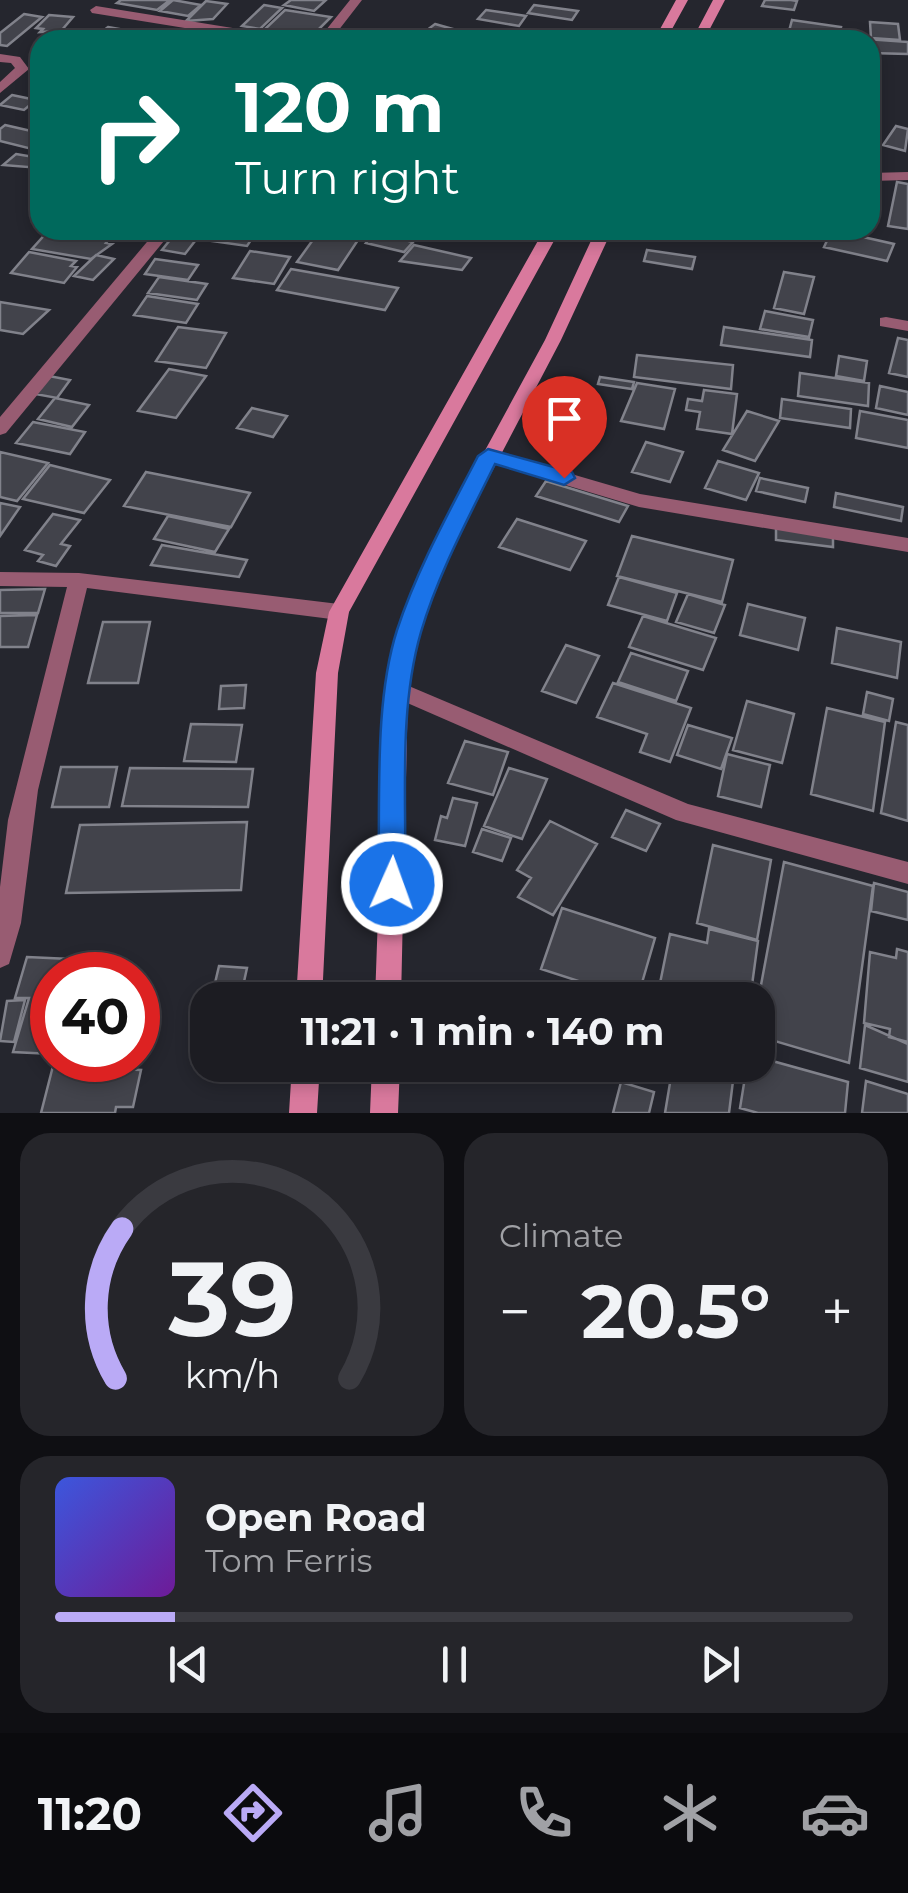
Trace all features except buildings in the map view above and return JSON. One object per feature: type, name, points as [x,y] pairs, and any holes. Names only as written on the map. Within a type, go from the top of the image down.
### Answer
[{"type":"street","points":[[105,0],[96,10],[221,30]]},
{"type":"street","points":[[332,30],[356,0]]},
{"type":"street","points":[[666,30],[682,0]]},
{"type":"street","points":[[703,30],[719,0]]},
{"type":"street","points":[[0,58],[15,60],[22,69],[0,89]]},
{"type":"street","points":[[880,177],[908,176]]},
{"type":"street","points":[[0,429],[156,240]]},
{"type":"street","points":[[310,982],[327,673],[339,612],[546,240]]},
{"type":"street","points":[[389,982],[398,689],[408,632],[443,546],[552,340],[599,240]]},
{"type":"street","points":[[886,322],[908,326]]},
{"type":"street","points":[[488,456],[639,500],[908,546]]},
{"type":"street","points":[[0,579],[79,580],[339,612]]},
{"type":"street","points":[[0,956],[10,925],[10,870],[24,794],[79,580]]},
{"type":"street","points":[[398,689],[684,812],[908,874]]},
{"type":"street","points":[[303,1113],[305,1082]]},
{"type":"street","points":[[384,1113],[385,1082]]},
{"type":"route","points":[[392,884],[398,689],[408,632],[443,546],[488,456],[564,478]]}]
